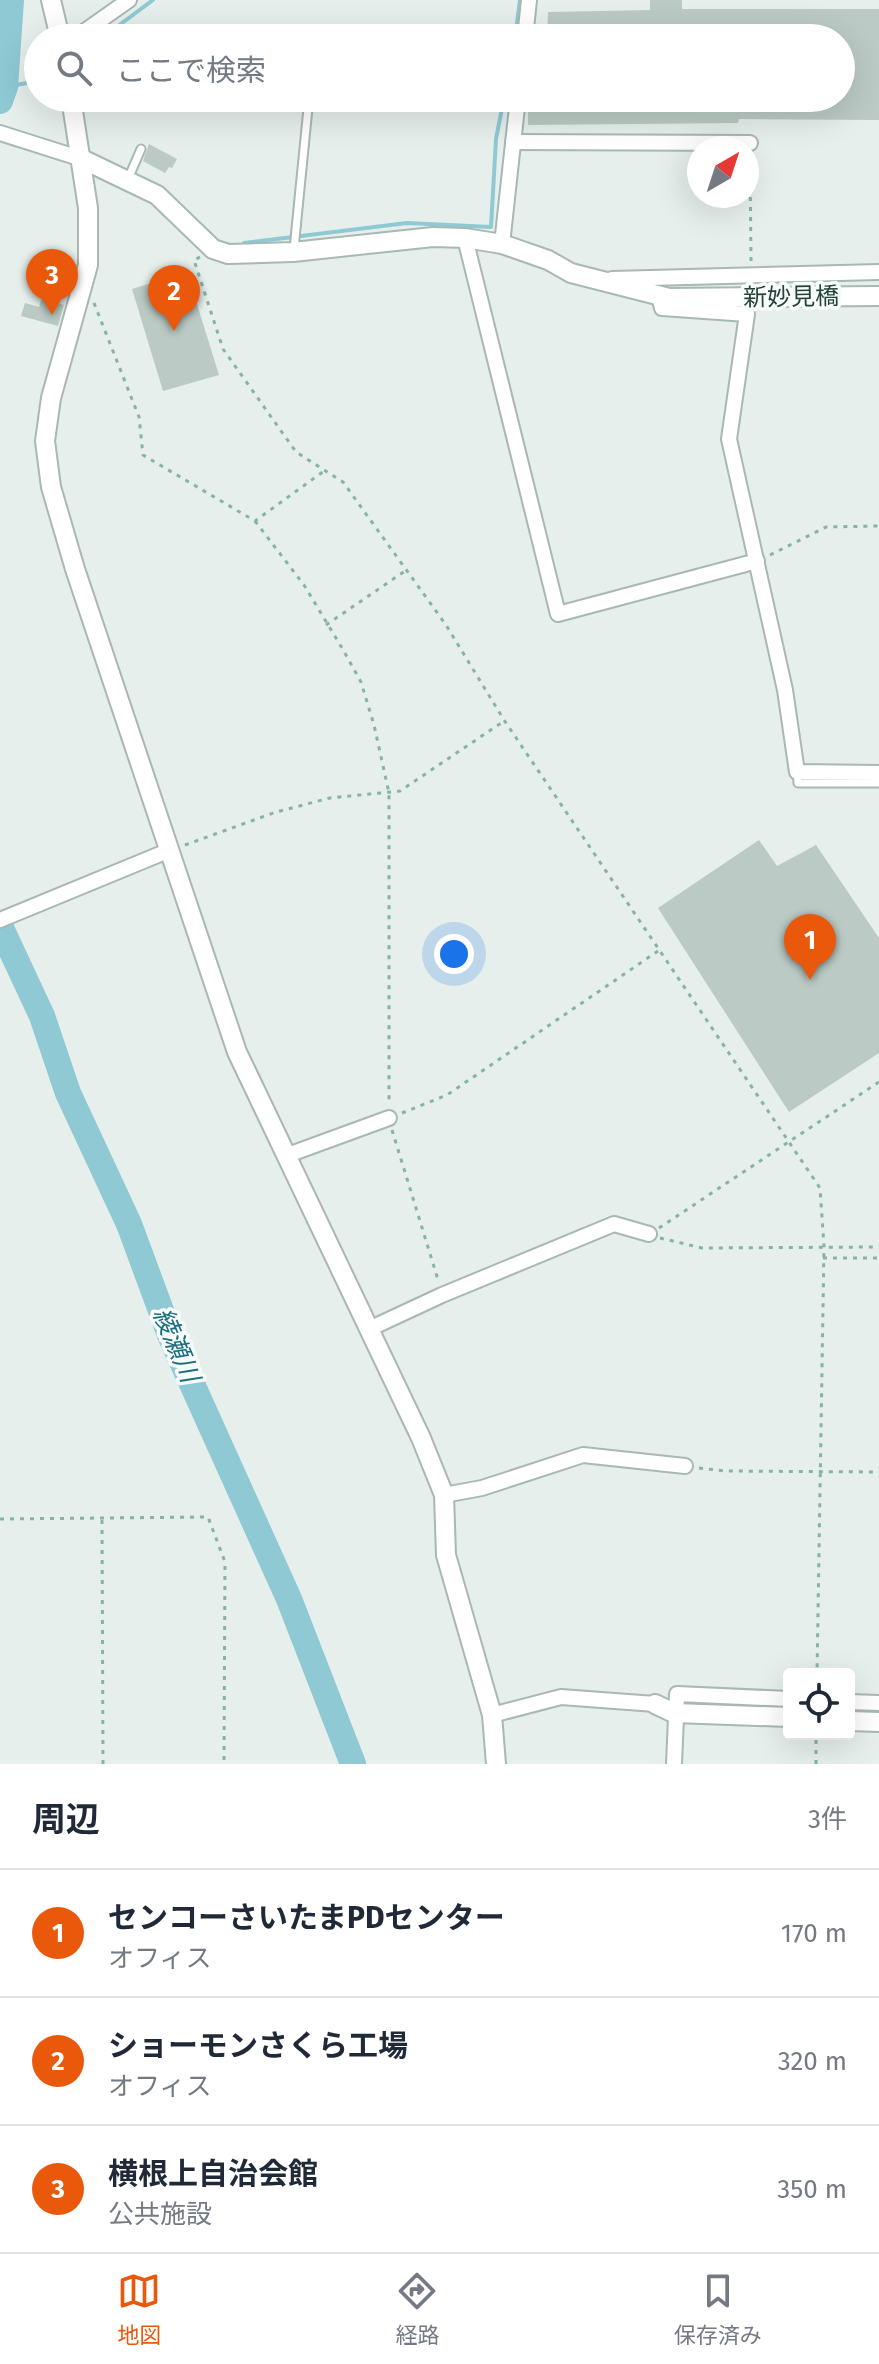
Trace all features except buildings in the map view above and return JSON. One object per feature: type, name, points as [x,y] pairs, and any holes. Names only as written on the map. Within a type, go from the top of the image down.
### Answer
[{"type":"street","points":[[51,0],[57,24]]},
{"type":"street","points":[[95,24],[129,0]]},
{"type":"street","points":[[526,24],[529,0]]},
{"type":"street","points":[[74,112],[88,208],[88,265],[51,398],[45,441],[51,487],[75,569],[237,1052],[444,1495],[446,1555],[492,1715],[496,1764]]},
{"type":"street","points":[[502,244],[516,112]]},
{"type":"street","points":[[0,133],[82,159],[128,179],[157,195],[213,249]]},
{"type":"street","points":[[513,142],[687,143]]},
{"type":"street","name":"新妙見橋","points":[[213,249],[246,255],[433,237],[465,238],[502,244],[592,279],[659,296],[879,296]]},
{"type":"street","points":[[465,238],[558,614],[757,561]]},
{"type":"street","points":[[592,279],[879,272]]},
{"type":"street","points":[[659,296],[662,308],[747,314],[729,439],[785,690],[797,772],[879,773]]},
{"type":"street","points":[[0,920],[170,850]]},
{"type":"street","points":[[285,1156],[389,1118]]},
{"type":"street","points":[[369,1329],[442,1295],[614,1224],[649,1234]]},
{"type":"street","points":[[444,1495],[482,1488],[583,1455],[685,1466]]},
{"type":"street","points":[[674,1764],[677,1694],[783,1699]]},
{"type":"street","points":[[492,1715],[561,1697],[655,1704],[674,1713],[783,1717]]},
{"type":"street","points":[[855,1702],[879,1703]]},
{"type":"street","points":[[855,1721],[879,1722]]},
{"type":"lane","points":[[293,252],[308,112]]},
{"type":"lane","points":[[128,179],[141,149]]},
{"type":"lane","points":[[797,772],[798,783],[879,783]]},
{"type":"path","points":[[750,208],[751,273]]},
{"type":"path","points":[[213,249],[194,260],[223,349],[296,452],[343,482],[446,625],[504,720],[820,1188],[824,1246],[817,1668]]},
{"type":"path","points":[[82,293],[94,302],[139,417],[143,455],[255,521],[304,585],[325,626],[361,682],[389,793],[389,1118],[442,1295]]},
{"type":"path","points":[[255,521],[325,471]]},
{"type":"path","points":[[757,561],[826,527],[879,526]]},
{"type":"path","points":[[325,626],[405,571]]},
{"type":"path","points":[[170,850],[276,812],[330,798],[400,791],[504,720]]},
{"type":"path","points":[[389,1118],[447,1095],[658,951]]},
{"type":"path","points":[[649,1234],[879,1082]]},
{"type":"path","points":[[649,1234],[702,1248],[879,1247]]},
{"type":"path","points":[[823,1258],[879,1258]]},
{"type":"path","points":[[685,1466],[725,1471],[879,1472]]},
{"type":"path","points":[[0,1519],[208,1517],[225,1562],[224,1764]]},
{"type":"path","points":[[102,1520],[103,1764]]},
{"type":"path","points":[[816,1740],[816,1764]]},
{"type":"waterway","name":"綾瀬川","points":[[0,101],[5,87],[11,0]]},
{"type":"waterway","points":[[121,24],[153,0]]},
{"type":"waterway","points":[[517,24],[520,0]]},
{"type":"waterway","points":[[5,87],[24,84]]},
{"type":"waterway","points":[[244,243],[407,223],[491,227],[496,139],[501,112]]},
{"type":"waterway","name":"綾瀬川","points":[[0,926],[42,1016],[68,1093],[129,1224],[170,1335],[289,1599],[353,1764]]},
{"type":"place","name":"横根上自治会館","points":[[52,315]]},
{"type":"place","name":"ショーモンさくら工場","points":[[174,331]]},
{"type":"place","name":"センコーさいたまPDセンター","points":[[810,980]]}]
